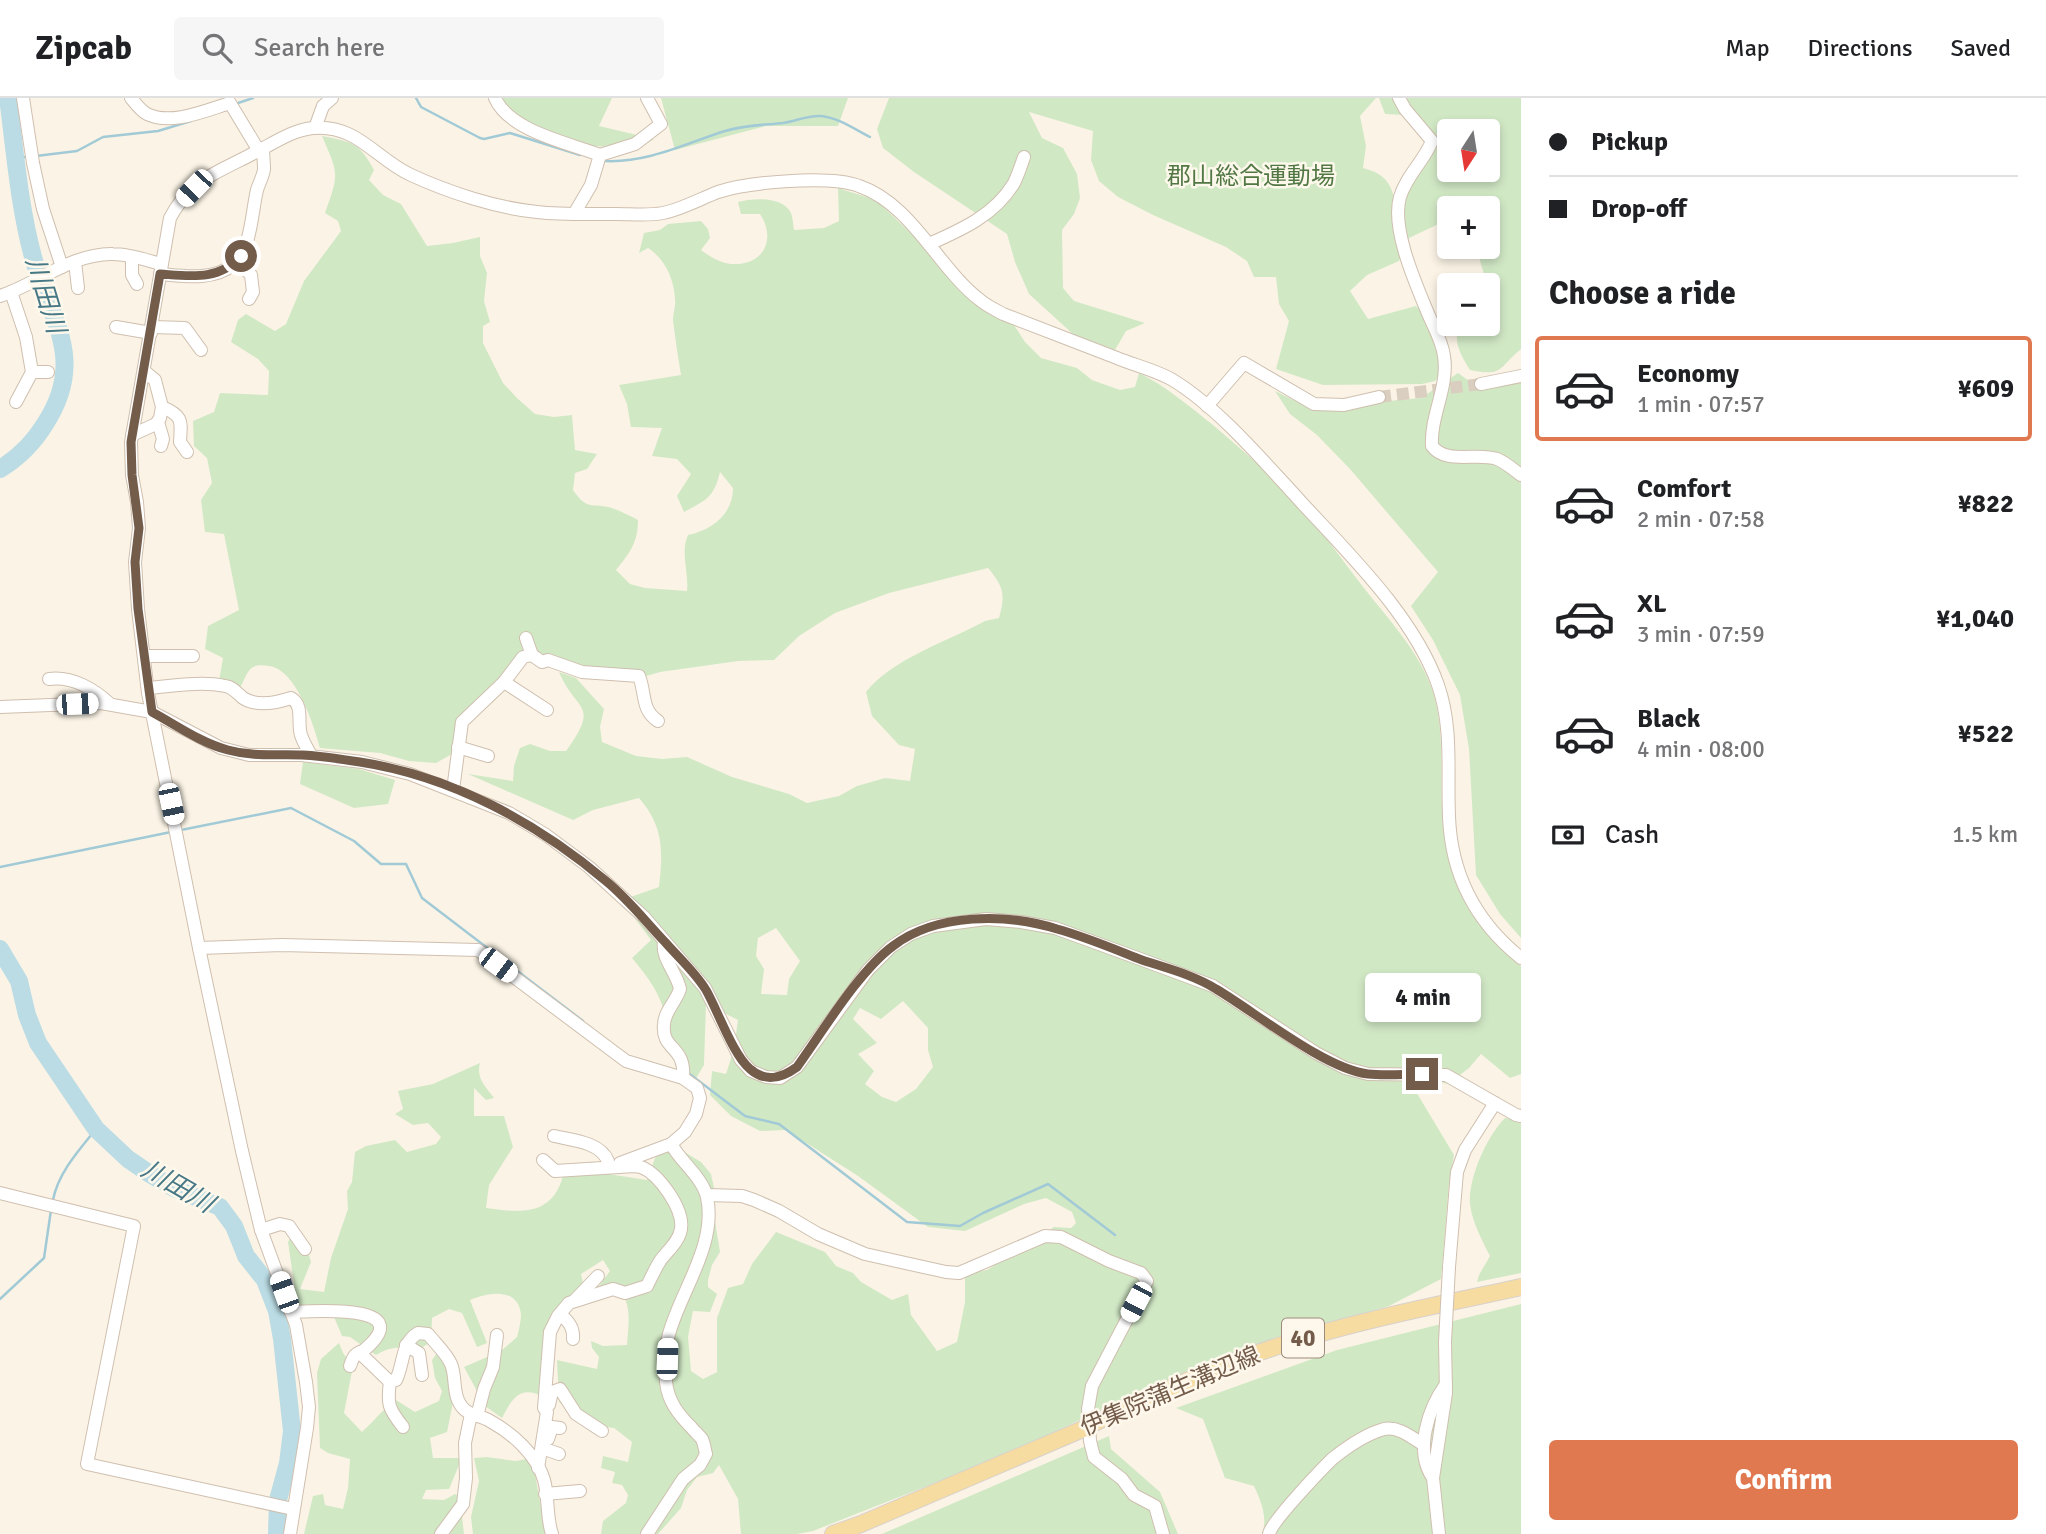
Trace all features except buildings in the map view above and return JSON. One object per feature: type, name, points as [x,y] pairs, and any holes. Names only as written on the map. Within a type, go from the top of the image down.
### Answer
[{"type":"main road","name":"伊集院蒲生溝辺線","points":[[833,1534],[1215,1369],[1287,1343],[1337,1328],[1521,1287]]},
{"type":"street","points":[[23,98],[43,209],[65,266],[78,288]]},
{"type":"street","points":[[16,402],[32,372],[26,337],[6,294],[65,266],[103,254],[132,257],[160,269],[198,276],[213,275],[233,265],[241,256],[254,212],[257,190],[264,173],[261,149],[230,103],[223,101],[175,117],[159,118],[145,113],[131,98]]},
{"type":"street","points":[[315,128],[323,106],[332,98]]},
{"type":"street","points":[[495,98],[508,114],[544,137],[600,155],[635,144],[661,124],[647,98]]},
{"type":"street","points":[[1399,98],[1432,141],[1427,153],[1405,183],[1399,198],[1398,214],[1410,266],[1444,354],[1446,372],[1432,446],[1436,452],[1453,457],[1477,455],[1499,460],[1521,475]]},
{"type":"street","points":[[290,1534],[309,1407],[296,1325],[261,1230],[199,948],[152,712],[135,562],[139,528],[132,475],[132,435],[170,218],[178,203],[224,167],[298,131],[315,128],[338,130],[359,138],[380,157],[410,175],[494,205],[536,212],[663,213],[729,190],[821,179],[857,185],[880,195],[981,301],[1003,314],[1171,379],[1207,406],[1261,458],[1383,595],[1416,639],[1438,685],[1447,716],[1449,818],[1464,888],[1491,930],[1521,958]]},
{"type":"street","points":[[574,214],[592,185],[600,155]]},
{"type":"street","points":[[929,244],[970,226],[1000,200],[1014,183],[1024,157]]},
{"type":"street","points":[[132,257],[132,275],[137,284]]},
{"type":"street","points":[[237,261],[251,275],[253,292],[249,299]]},
{"type":"street","points":[[116,327],[151,330],[185,328],[201,350]]},
{"type":"street","points":[[1207,406],[1244,363],[1314,404],[1345,405],[1379,397]]},
{"type":"street","points":[[144,371],[155,380],[162,407],[158,422],[163,439],[161,446]]},
{"type":"street","points":[[32,372],[48,372]]},
{"type":"street","points":[[1482,384],[1521,376]]},
{"type":"street","points":[[162,407],[175,412],[181,422],[180,442],[187,452]]},
{"type":"street","points":[[132,435],[158,422]]},
{"type":"street","points":[[526,638],[532,655],[542,662],[548,660],[582,672],[639,676],[644,687],[649,715],[658,721]]},
{"type":"street","points":[[453,790],[462,722],[504,682],[523,657],[532,655]]},
{"type":"street","points":[[144,656],[192,656]]},
{"type":"street","points":[[49,679],[69,679],[100,695],[110,705]]},
{"type":"street","points":[[504,682],[547,710]]},
{"type":"street","points":[[148,688],[181,685],[227,686],[245,699],[262,703],[275,704],[291,698],[298,706],[300,733],[311,756]]},
{"type":"street","points":[[2,707],[102,703],[152,712],[230,751],[362,762],[411,774],[509,813],[546,835],[616,890],[644,917],[705,988],[741,1060],[751,1071],[766,1077],[783,1077],[797,1067],[868,970],[891,947],[911,934],[933,926],[986,919],[1055,928],[1213,986],[1316,1053],[1345,1068],[1368,1074],[1446,1075],[1521,1116]]},
{"type":"street","points":[[458,747],[488,756]]},
{"type":"street","points":[[664,942],[663,950],[680,989],[666,1013],[663,1028],[666,1040],[681,1056],[684,1064],[683,1078]]},
{"type":"street","points":[[199,948],[282,946],[478,950],[626,1061],[683,1078],[697,1088],[700,1098],[696,1114],[685,1132],[671,1144],[616,1164],[594,1153]]},
{"type":"street","points":[[1439,1534],[1433,1478],[1446,1384],[1445,1342],[1457,1172],[1465,1150],[1495,1102]]},
{"type":"street","points":[[554,1136],[596,1147],[604,1151],[616,1164]]},
{"type":"street","points":[[647,1534],[683,1479],[700,1465],[706,1454],[701,1438],[680,1416],[669,1398],[666,1380],[668,1337],[678,1307],[698,1264],[708,1226],[707,1195],[671,1144]]},
{"type":"street","points":[[538,1163],[555,1171],[616,1164],[637,1166],[645,1169],[677,1203],[681,1229],[674,1245],[660,1262],[647,1286],[625,1293],[613,1289],[573,1301]]},
{"type":"street","points":[[0,1193],[134,1226],[87,1464],[293,1510]]},
{"type":"street","points":[[707,1195],[742,1196],[779,1211],[818,1234],[865,1254],[946,1272],[966,1271],[1045,1236],[1061,1237],[1109,1261],[1141,1273],[1147,1281],[1092,1386],[1088,1409],[1090,1441],[1094,1457],[1122,1479],[1134,1494],[1155,1506],[1163,1534]]},
{"type":"street","points":[[261,1230],[280,1224],[289,1226],[305,1249]]},
{"type":"street","points":[[543,1448],[543,1406],[550,1332],[569,1303],[593,1284],[598,1276]]},
{"type":"street","points":[[291,1312],[356,1311],[374,1317],[379,1327],[378,1336],[353,1357],[350,1366]]},
{"type":"street","points":[[560,1314],[570,1324],[573,1339]]},
{"type":"street","points":[[390,1381],[396,1380],[406,1345],[418,1333],[428,1334],[452,1365],[458,1399],[464,1409],[491,1421],[522,1445],[538,1468],[544,1481],[550,1528]]},
{"type":"street","points":[[440,1534],[463,1504],[466,1478],[465,1443],[493,1367],[497,1335]]},
{"type":"street","points":[[406,1345],[419,1353],[422,1375]]},
{"type":"street","points":[[363,1351],[363,1356],[390,1381]]},
{"type":"street","points":[[390,1381],[390,1410],[403,1427]]},
{"type":"street","points":[[1433,1478],[1425,1467],[1424,1445],[1431,1409],[1446,1384]]},
{"type":"street","points":[[543,1406],[552,1392],[560,1389],[576,1414],[602,1431]]},
{"type":"street","points":[[538,1468],[552,1427],[560,1428]]},
{"type":"street","points":[[1269,1534],[1278,1518],[1332,1460],[1364,1437],[1387,1429],[1399,1430],[1424,1445]]},
{"type":"street","points":[[543,1448],[559,1454]]},
{"type":"street","points":[[545,1494],[580,1491]]},
{"type":"green space","points":[[492,98],[612,98],[599,126],[654,139],[638,149],[540,139],[513,127]]},
{"type":"green space","points":[[661,98],[848,98],[838,126],[766,126],[675,150]]},
{"type":"green space","name":"郡山総合運動場","points":[[889,98],[1376,98],[1360,116],[1366,146],[1363,168],[1383,178],[1394,197],[1403,200],[1436,145],[1406,115],[1385,114],[1379,98],[1521,98],[1521,349],[1500,369],[1481,372],[1470,370],[1457,343],[1457,336],[1500,336],[1500,273],[1484,273],[1480,259],[1500,259],[1500,196],[1437,196],[1437,225],[1409,238],[1399,261],[1367,275],[1350,291],[1368,319],[1416,306],[1437,328],[1437,336],[1442,336],[1451,354],[1452,364],[1435,381],[1422,384],[1323,385],[1276,369],[1289,321],[1279,304],[1276,277],[1254,277],[1247,261],[1226,247],[1118,197],[1099,181],[1091,160],[1093,131],[1029,112],[1042,138],[1063,148],[1077,174],[1080,198],[1074,214],[1062,230],[1063,288],[1074,301],[1145,323],[1126,331],[1115,350],[1074,335],[1029,294],[1015,262],[1007,234],[883,148],[877,129]]},
{"type":"green space","points":[[322,136],[348,142],[364,154],[374,170],[369,180],[383,195],[401,204],[427,246],[480,237],[480,256],[487,273],[484,301],[490,322],[483,326],[483,343],[503,383],[517,398],[535,414],[554,417],[572,415],[575,450],[597,454],[587,469],[575,473],[573,490],[578,497],[587,504],[612,508],[638,520],[637,535],[632,547],[616,570],[630,584],[645,588],[687,591],[685,548],[688,535],[713,525],[725,513],[733,488],[720,472],[712,493],[684,512],[677,496],[691,474],[677,459],[652,456],[662,428],[631,427],[627,404],[619,385],[681,375],[673,320],[673,284],[668,270],[654,253],[648,248],[639,253],[644,233],[660,230],[668,224],[701,221],[708,229],[710,238],[701,250],[715,259],[731,264],[751,261],[764,250],[767,233],[760,214],[741,214],[738,202],[744,201],[775,201],[787,207],[794,230],[824,228],[839,221],[838,188],[876,200],[919,241],[958,289],[981,307],[1014,325],[1025,342],[1041,358],[1077,368],[1092,380],[1120,390],[1135,387],[1139,373],[1149,378],[1213,425],[1284,489],[1316,525],[1402,636],[1426,675],[1439,719],[1442,811],[1448,859],[1463,898],[1474,916],[1521,966],[1521,1074],[1510,1078],[1481,1054],[1469,1068],[1448,1084],[1426,1079],[1412,1085],[1454,1155],[1441,1279],[1389,1306],[1310,1329],[1181,1375],[1003,1456],[813,1531],[797,1534],[741,1534],[738,1499],[719,1465],[713,1473],[697,1477],[687,1490],[681,1508],[658,1534],[601,1534],[603,1521],[626,1503],[628,1495],[622,1485],[612,1483],[615,1472],[601,1468],[603,1456],[628,1462],[632,1442],[614,1428],[591,1425],[572,1414],[559,1402],[557,1360],[597,1369],[599,1357],[592,1348],[591,1341],[603,1346],[627,1345],[629,1316],[623,1296],[619,1290],[594,1293],[610,1271],[603,1260],[581,1274],[585,1292],[576,1297],[545,1349],[545,1397],[529,1392],[518,1395],[502,1418],[485,1406],[464,1367],[501,1351],[517,1337],[521,1314],[519,1305],[508,1296],[493,1294],[470,1300],[487,1343],[477,1347],[462,1313],[449,1309],[432,1318],[431,1342],[416,1351],[396,1348],[376,1355],[350,1337],[342,1336],[334,1317],[315,1314],[299,1318],[288,1242],[295,1230],[305,1242],[311,1262],[300,1289],[324,1292],[331,1258],[348,1209],[347,1191],[352,1182],[355,1152],[366,1146],[395,1140],[407,1152],[436,1144],[441,1137],[428,1123],[413,1125],[395,1114],[403,1109],[398,1091],[433,1084],[480,1063],[480,1078],[494,1098],[486,1100],[474,1088],[474,1116],[504,1116],[513,1147],[489,1185],[486,1208],[511,1211],[534,1209],[551,1199],[563,1176],[608,1174],[647,1180],[655,1158],[668,1148],[676,1147],[701,1162],[711,1174],[720,1252],[712,1265],[708,1287],[717,1294],[710,1312],[693,1311],[688,1337],[691,1371],[703,1379],[717,1372],[717,1318],[728,1288],[743,1284],[752,1264],[776,1232],[825,1252],[836,1266],[853,1273],[861,1282],[892,1300],[908,1294],[911,1315],[937,1351],[957,1342],[965,1302],[965,1273],[987,1270],[1054,1227],[1071,1228],[1076,1223],[1072,1212],[1046,1198],[1024,1204],[965,1231],[928,1227],[858,1176],[786,1130],[760,1131],[731,1116],[710,1095],[712,1071],[726,1074],[734,1049],[738,1020],[706,1004],[704,1065],[693,1083],[665,1049],[667,1035],[664,1011],[655,989],[632,958],[651,940],[633,916],[625,899],[659,887],[661,862],[657,829],[639,798],[593,810],[573,820],[468,774],[513,781],[514,766],[520,748],[530,744],[550,751],[566,751],[582,724],[584,715],[559,672],[576,678],[604,709],[600,727],[602,742],[636,756],[662,759],[687,757],[732,777],[789,794],[807,803],[839,796],[857,786],[885,778],[910,781],[915,749],[899,745],[872,716],[866,692],[877,680],[905,660],[985,621],[999,618],[1002,591],[988,568],[889,593],[835,613],[799,636],[774,660],[738,661],[660,672],[636,679],[538,659],[517,666],[469,710],[461,749],[436,763],[409,761],[380,753],[320,748],[302,699],[288,677],[279,669],[269,666],[253,667],[241,686],[218,687],[223,658],[205,649],[208,626],[239,610],[224,534],[205,532],[201,500],[212,483],[207,458],[194,446],[193,421],[214,412],[220,393],[268,395],[269,371],[258,359],[231,342],[238,320],[246,314],[275,331],[286,324],[304,281],[341,231],[338,221],[325,213],[335,174]],"holes":[[[776,928],[800,961],[789,979],[787,995],[761,994],[764,969],[756,956],[758,938]],[[903,1001],[928,1028],[928,1050],[933,1067],[916,1089],[896,1102],[882,1097],[865,1084],[874,1071],[858,1054],[877,1043],[853,1019],[860,1008],[881,1019]]]},
{"type":"green space","points":[[1458,373],[1480,389],[1521,383],[1521,938],[1500,914],[1476,875],[1469,749],[1460,695],[1433,640],[1411,606],[1438,572],[1350,469],[1317,435],[1290,414],[1275,391],[1310,408],[1421,398]]},
{"type":"green space","points":[[303,762],[359,769],[395,780],[388,804],[354,808],[300,784]]},
{"type":"green space","points":[[1505,1118],[1521,1120],[1521,1273],[1477,1282],[1490,1256],[1471,1211],[1472,1182],[1485,1146]]},
{"type":"green space","points":[[1521,1304],[1521,1534],[1262,1534],[1264,1516],[1254,1486],[1225,1478],[1203,1419],[1176,1408],[1337,1350]]},
{"type":"green space","points":[[339,1343],[353,1366],[344,1413],[362,1432],[396,1400],[415,1412],[439,1401],[442,1391],[435,1378],[432,1360],[440,1349],[455,1393],[447,1432],[430,1438],[433,1458],[462,1458],[449,1489],[426,1490],[422,1499],[444,1500],[455,1494],[466,1502],[462,1517],[464,1534],[304,1534],[313,1496],[323,1494],[325,1505],[343,1509],[348,1488],[350,1459],[320,1448],[317,1373],[321,1359]]},
{"type":"green space","points":[[1109,1436],[1111,1449],[1160,1492],[1178,1534],[882,1534]]},
{"type":"green space","points":[[474,1458],[516,1461],[532,1458],[546,1534],[473,1534],[471,1517],[479,1481]]},
{"type":"waterway","name":"川田川","points":[[0,469],[25,449],[45,424],[57,401],[63,379],[64,359],[56,321],[40,280],[28,237],[8,98]]},
{"type":"waterway","points":[[238,103],[253,98]]},
{"type":"waterway","points":[[416,98],[421,107],[480,138],[510,133],[580,155]]},
{"type":"waterway","points":[[605,161],[651,156],[732,129],[816,116],[840,121],[870,137]]},
{"type":"waterway","points":[[36,156],[77,151],[103,137],[158,131],[191,121]]},
{"type":"waterway","points":[[16,158],[26,157]]},
{"type":"waterway","points":[[181,830],[291,808],[354,841],[381,864],[406,864],[422,898],[583,1021]]},
{"type":"waterway","points":[[0,867],[171,832]]},
{"type":"waterway","name":"川田川","points":[[0,949],[19,981],[27,1015],[38,1043],[96,1129],[128,1159],[150,1174],[174,1188],[220,1207],[234,1226],[246,1256],[265,1280],[277,1311],[292,1431],[288,1463],[278,1500],[277,1534]]},
{"type":"waterway","points":[[687,1072],[745,1116],[779,1124],[907,1222],[960,1226],[1048,1184],[1115,1235]]},
{"type":"waterway","points":[[53,1200],[64,1171],[96,1129]]},
{"type":"waterway","points":[[0,1299],[44,1258],[51,1210]]},
{"type":"tunnel","points":[[1379,397],[1481,384]]},
{"type":"route","points":[[241,256],[233,265],[213,275],[160,274],[131,442],[139,528],[135,562],[138,609],[152,712],[230,751],[248,755],[301,755],[362,762],[411,774],[509,813],[546,835],[589,867],[644,917],[705,988],[741,1060],[751,1071],[766,1077],[780,1078],[797,1067],[868,970],[891,947],[911,934],[933,926],[986,919],[1055,928],[1213,986],[1316,1053],[1345,1068],[1368,1074],[1422,1074]]}]
